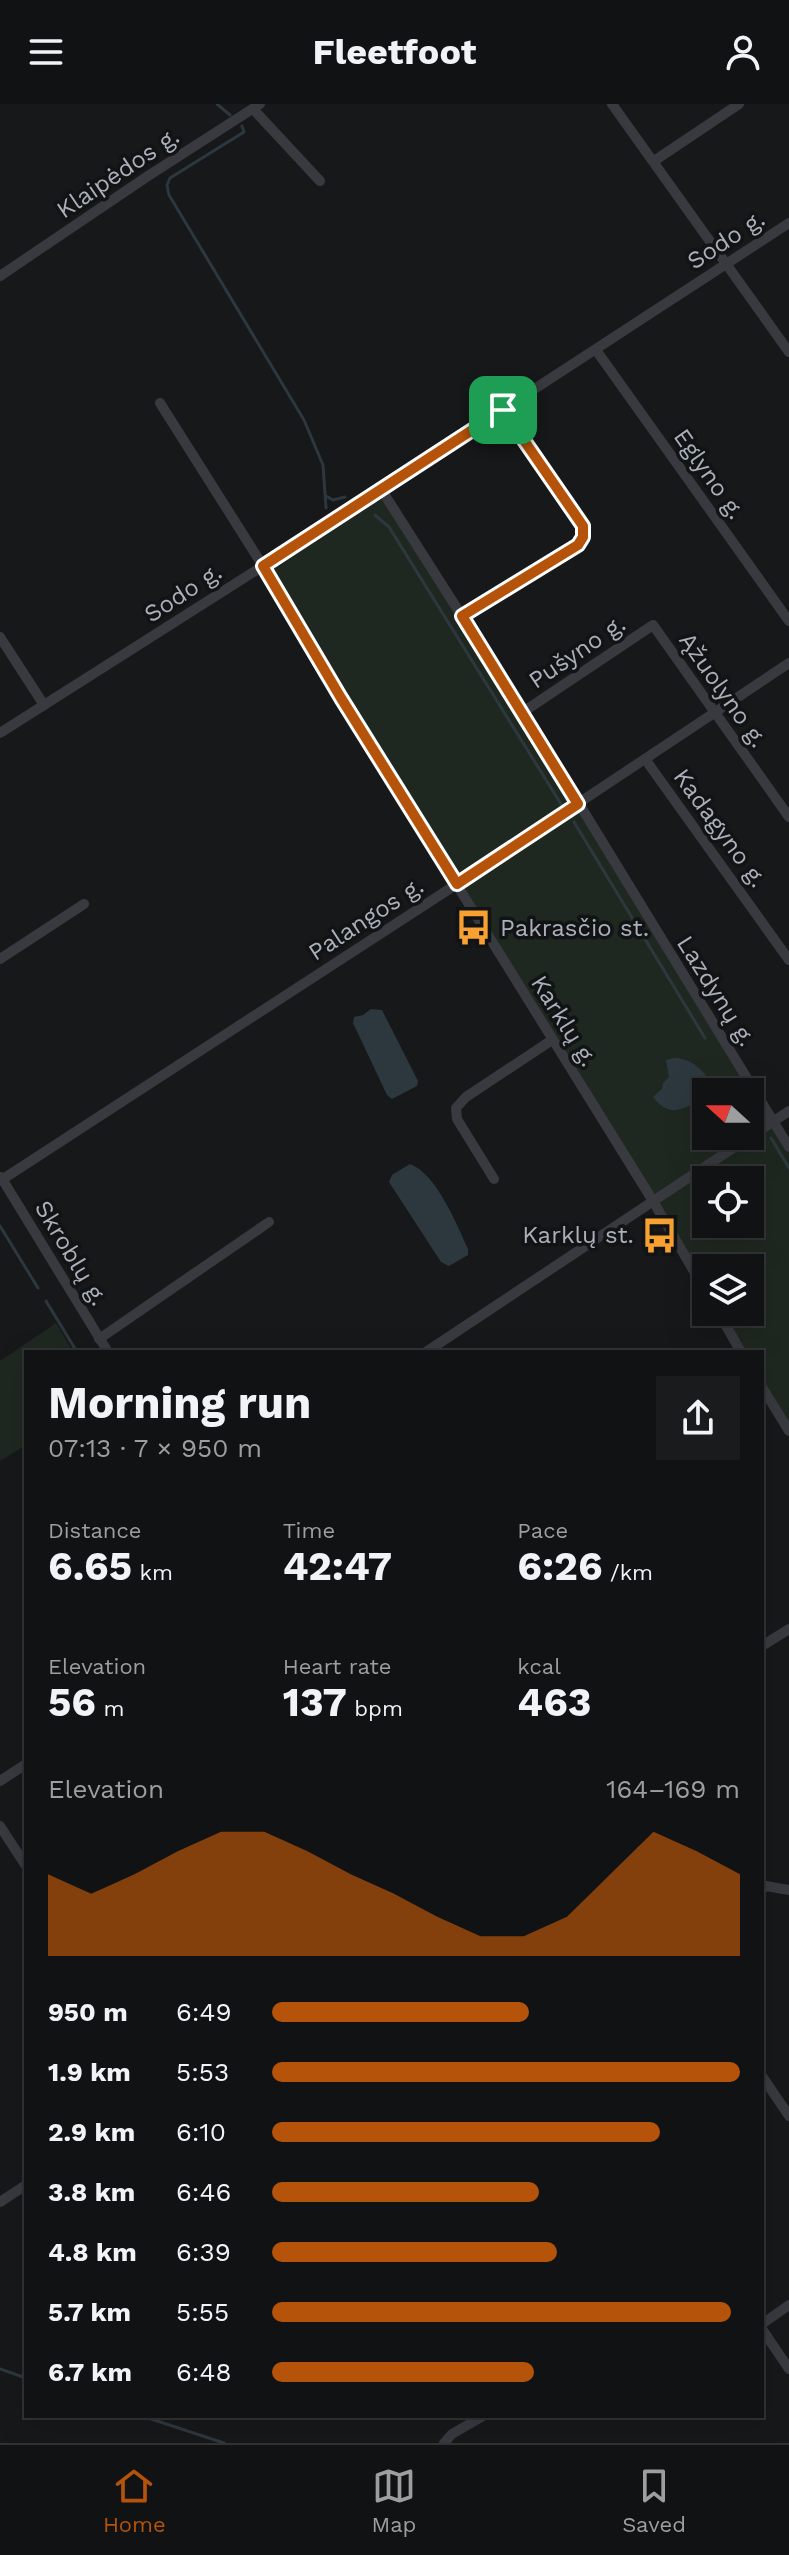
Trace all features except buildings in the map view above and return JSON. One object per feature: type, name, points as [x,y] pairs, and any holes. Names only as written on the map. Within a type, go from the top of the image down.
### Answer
[{"type":"street","points":[[612,104],[789,352]]},
{"type":"street","points":[[654,161],[739,104]]},
{"type":"street","points":[[256,106],[320,181]]},
{"type":"street","name":"Klaipėdos g.","points":[[0,276],[256,106]]},
{"type":"street","name":"Sodo g.","points":[[0,733],[263,566],[789,223]]},
{"type":"street","name":"Eglyno g.","points":[[596,350],[789,621]]},
{"type":"street","name":"Karklų g.","points":[[160,403],[692,1268]]},
{"type":"street","points":[[462,616],[578,545],[583,537],[583,526],[503,410]]},
{"type":"street","name":"Lazdynų g.","points":[[381,489],[523,712],[789,1147]]},
{"type":"street","name":"Pušyno g.","points":[[523,712],[653,625]]},
{"type":"street","name":"Ąžuolyno g.","points":[[653,625],[789,817]]},
{"type":"street","points":[[0,637],[44,705]]},
{"type":"street","name":"Palangos g.","points":[[1,1177],[457,884],[789,663]]},
{"type":"street","name":"Kadagyno g.","points":[[645,759],[789,960]]},
{"type":"street","points":[[0,959],[84,904]]},
{"type":"street","points":[[494,1179],[457,1119],[456,1108],[466,1097],[552,1040]]},
{"type":"street","points":[[429,1350],[789,1111]]},
{"type":"street","name":"Skroblų g.","points":[[1,1177],[107,1350]]},
{"type":"street","points":[[99,1339],[269,1222]]},
{"type":"street","points":[[726,1326],[740,1350]]},
{"type":"street","points":[[764,1392],[789,1431]]},
{"type":"street","points":[[764,1645],[789,1629]]},
{"type":"street","points":[[0,1781],[24,1765]]},
{"type":"street","points":[[0,1826],[24,1863]]},
{"type":"street","points":[[764,1888],[789,1890]]},
{"type":"street","points":[[764,2079],[789,2116]]},
{"type":"street","points":[[0,2202],[24,2186]]},
{"type":"street","points":[[764,2324],[789,2305]]},
{"type":"street","points":[[764,2329],[789,2369]]},
{"type":"street","points":[[444,2443],[452,2434],[480,2418]]},
{"type":"shaded area","points":[[381,489],[746,1078],[692,1078],[692,1150],[764,1150],[764,1108],[789,1148],[789,1431],[764,1390],[764,1350],[740,1350],[726,1326],[764,1326],[764,1254],[692,1254],[692,1269],[263,566]]},
{"type":"shaded area","points":[[371,1009],[382,1010],[418,1081],[417,1086],[392,1099],[387,1095],[353,1023],[354,1017]]},
{"type":"shaded area","points":[[674,1058],[692,1063],[708,1078],[692,1078],[692,1103],[678,1110],[666,1108],[653,1097],[669,1077],[666,1060]]},
{"type":"shaded area","points":[[410,1164],[420,1169],[437,1189],[468,1249],[468,1255],[449,1266],[441,1262],[389,1182],[392,1175]]},
{"type":"shaded area","points":[[56,1323],[72,1350],[24,1350],[24,1446],[0,1461],[0,1361]]},
{"type":"waterway","points":[[217,104],[230,115]]},
{"type":"waterway","points":[[242,126],[244,132],[170,178],[167,185],[169,195],[304,420],[323,465],[326,508]]},
{"type":"waterway","points":[[326,496],[333,500],[345,497]]},
{"type":"waterway","points":[[375,515],[389,527],[561,804]]},
{"type":"waterway","points":[[574,822],[705,1038]]},
{"type":"waterway","points":[[771,1138],[789,1168]]},
{"type":"waterway","points":[[0,1226],[38,1288]]},
{"type":"waterway","points":[[46,1301],[76,1350]]},
{"type":"waterway","points":[[0,2369],[24,2377]]},
{"type":"waterway","points":[[148,2418],[224,2443]]},
{"type":"place","name":"Pakrasčio st.","points":[[474,928]]},
{"type":"place","name":"Karklų st.","points":[[660,1235]]},
{"type":"route","points":[[503,410],[583,526],[583,537],[578,545],[462,616],[578,804],[457,884],[263,566],[503,410]]}]
